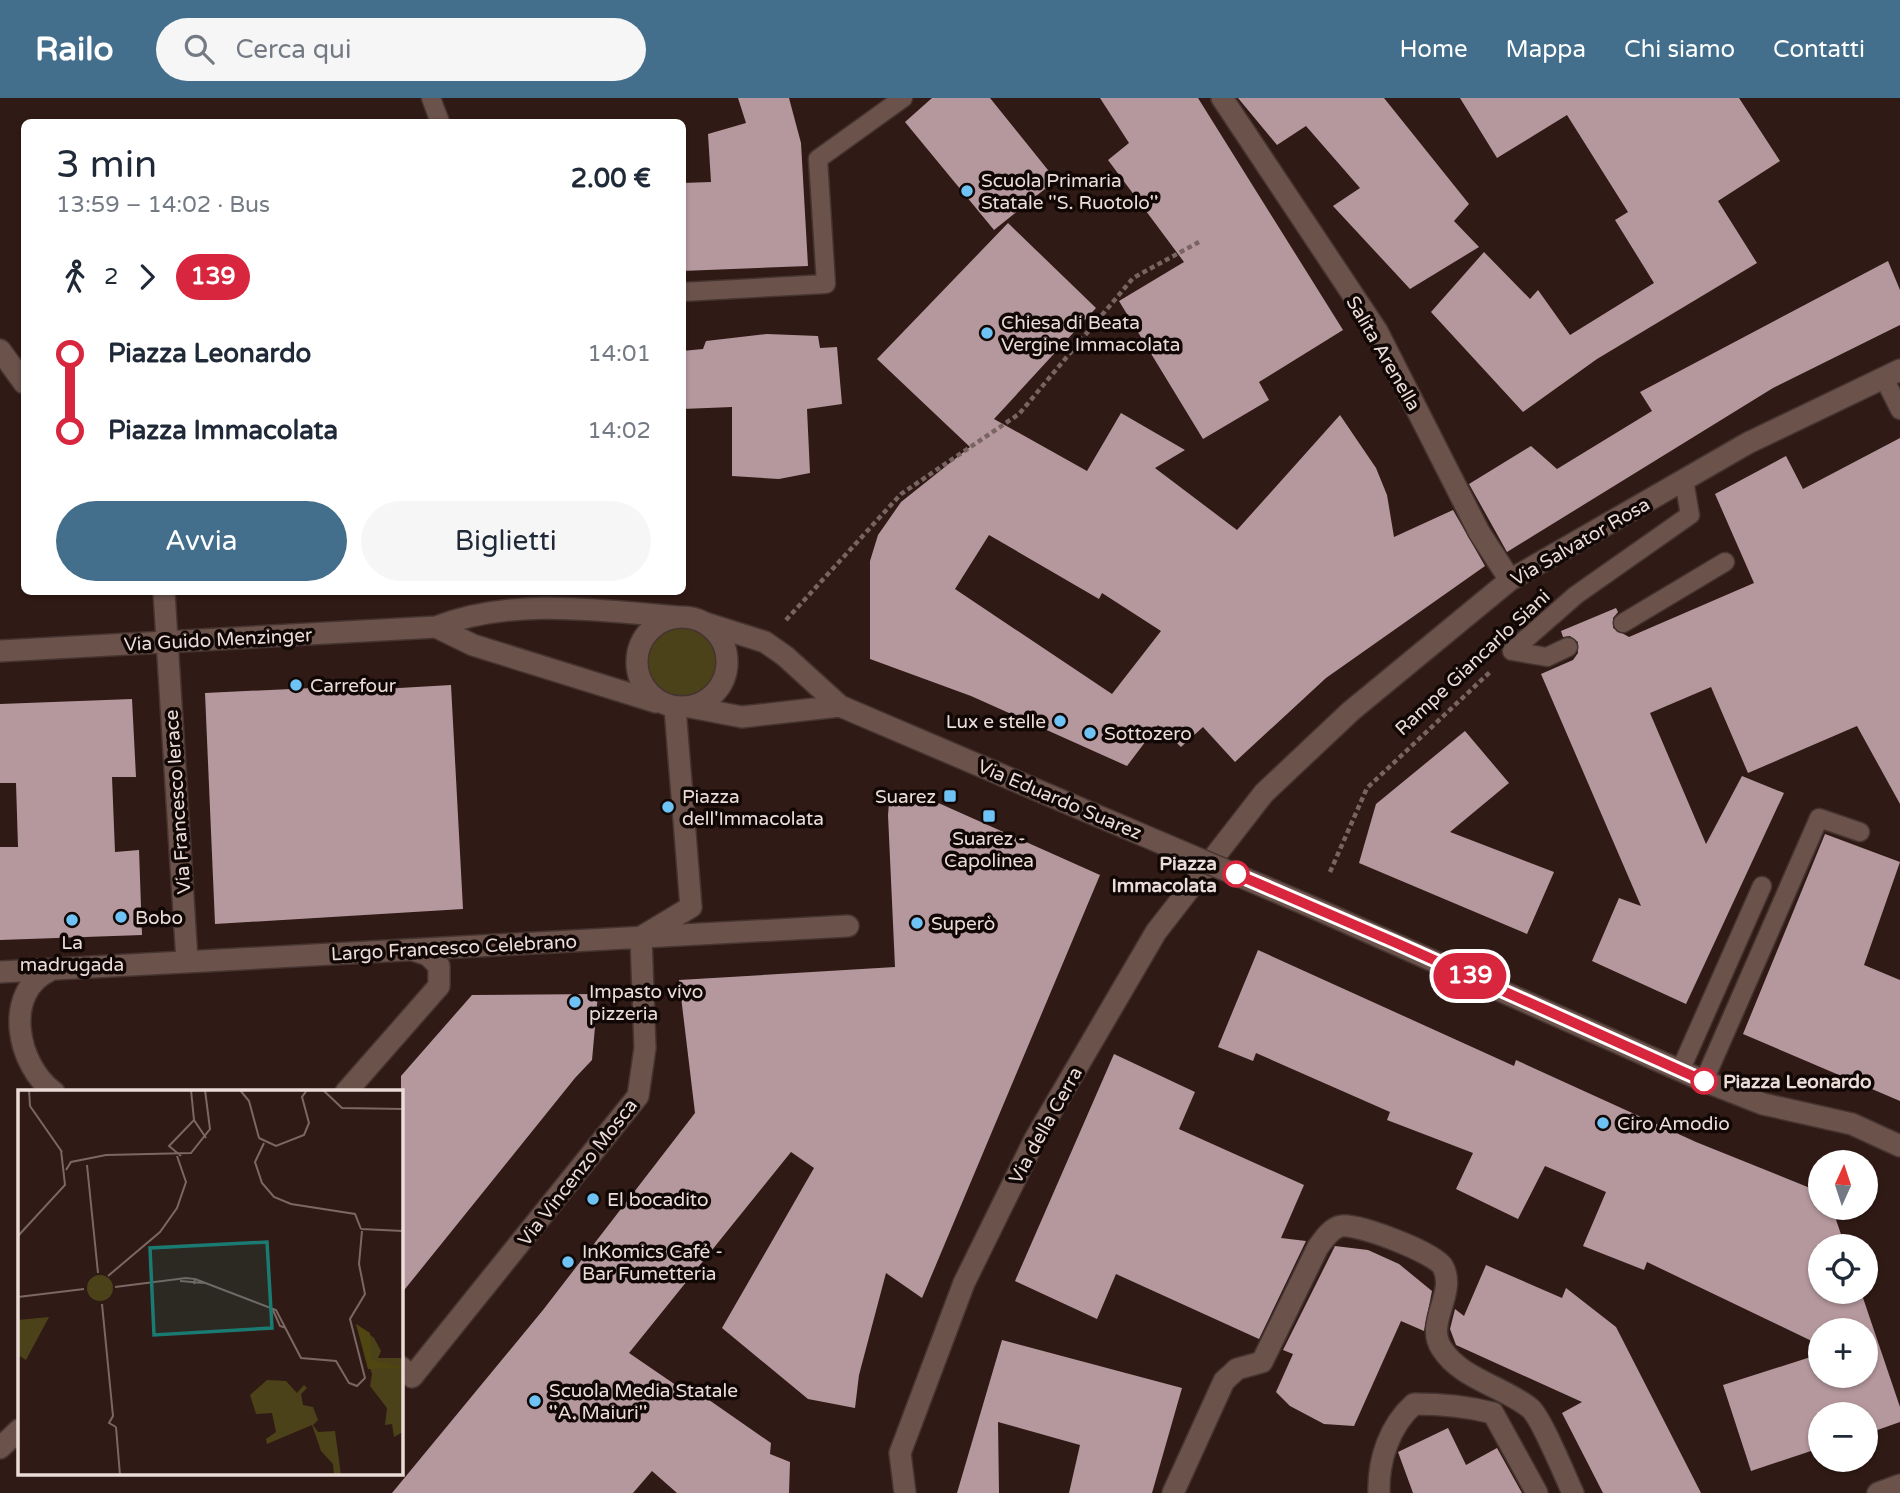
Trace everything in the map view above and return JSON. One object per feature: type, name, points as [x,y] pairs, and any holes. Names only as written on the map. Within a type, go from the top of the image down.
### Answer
[{"type":"street","name":"Salita Arenella","points":[[1222,98],[1377,331],[1479,532],[1510,580]]},
{"type":"street","points":[[0,350],[21,379]]},
{"type":"street","name":"Via Salvator Rosa","points":[[1265,793],[1351,711],[1510,580],[1748,443],[1892,374]]},
{"type":"street","name":"Via Francesco Ierace","points":[[164,595],[187,961]]},
{"type":"street","points":[[436,627],[469,614],[565,607],[678,617],[765,642],[785,656],[840,706]]},
{"type":"street","points":[[678,617],[663,621],[650,630],[637,655],[641,683],[675,706],[715,695],[724,681],[728,666],[726,650],[720,636],[705,623]]},
{"type":"street","points":[[436,627],[473,645],[675,706],[742,717],[840,706]]},
{"type":"street","name":"Via Guido Menzinger","points":[[0,651],[436,627]]},
{"type":"street","points":[[641,937],[691,907],[675,706]]},
{"type":"street","name":"Via Eduardo Suarez","points":[[840,706],[1306,904],[1704,1081],[1763,1104],[1852,1124],[1900,1146]]},
{"type":"street","name":"Via della Cerra","points":[[905,1493],[900,1453],[964,1283],[1035,1139],[1156,932],[1265,793]]},
{"type":"street","name":"Largo Francesco Celebrano","points":[[0,972],[848,926]]},
{"type":"street","name":"Via Vincenzo Mosca","points":[[406,1372],[638,1096],[645,1048],[641,937]]},
{"type":"street","points":[[348,1090],[439,986],[441,973],[434,960],[419,951],[410,950]]},
{"type":"street","name":"Largo Francesco Celebrano","points":[[52,1090],[40,1078],[27,1055],[20,1032],[20,1015],[22,1001],[32,982],[41,974],[60,969]]},
{"type":"street","points":[[1173,1493],[1224,1381],[1237,1370],[1262,1362],[1318,1247],[1329,1233],[1341,1226],[1357,1228],[1431,1255],[1444,1267],[1446,1289],[1435,1326],[1440,1348],[1451,1361],[1532,1409],[1573,1493]]},
{"type":"street","points":[[1378,1493],[1378,1472],[1397,1419],[1414,1404],[1437,1404],[1467,1406],[1493,1413],[1537,1493]]},
{"type":"street","points":[[0,1448],[18,1431]]},
{"type":"street","points":[[1878,1493],[1900,1485]]},
{"type":"lane","points":[[430,98],[439,119]]},
{"type":"lane","points":[[686,292],[827,284],[818,159],[903,98]]},
{"type":"lane","points":[[1892,374],[1900,410]]},
{"type":"lane","name":"Rampe Giancarlo Siani","points":[[1512,651],[1576,594],[1690,515],[1684,480]]},
{"type":"lane","points":[[1623,623],[1726,562]]},
{"type":"lane","points":[[1512,651],[1547,657],[1568,647]]},
{"type":"lane","points":[[1704,1081],[1819,818],[1860,832]]},
{"type":"lane","points":[[1681,1071],[1762,886]]},
{"type":"path","points":[[765,642],[901,494],[1019,414],[1133,278],[1199,242]]},
{"type":"path","name":"Rampe Giancarlo Siani","points":[[1330,872],[1367,788],[1512,651]]},
{"type":"shaded area","points":[[682,626],[696,629],[708,636],[715,648],[718,662],[715,676],[708,688],[696,695],[682,698],[668,695],[656,688],[649,676],[646,662],[649,648],[656,636],[668,629]]},
{"type":"building","points":[[738,98],[789,98],[801,143],[808,266],[686,271],[686,183],[711,182],[708,134],[746,123]]},
{"type":"building","points":[[932,98],[990,98],[1056,180],[994,230],[905,122]]},
{"type":"building","points":[[1100,98],[1198,98],[1343,330],[1259,382],[1269,400],[1203,439],[1119,301],[1184,262],[1108,160],[1129,143]]},
{"type":"building","points":[[1238,98],[1384,98],[1469,204],[1454,221],[1479,247],[1410,289],[1333,206],[1360,188],[1306,126],[1277,145]]},
{"type":"building","points":[[1460,98],[1739,98],[1780,161],[1718,201],[1757,263],[1597,359],[1523,412],[1431,312],[1484,252],[1530,299],[1538,290],[1570,335],[1654,283],[1615,220],[1628,212],[1567,115],[1497,158]]},
{"type":"building","points":[[1008,223],[1096,308],[994,419],[1087,471],[1121,413],[1185,450],[1155,468],[1237,530],[1340,415],[1376,468],[1387,495],[1394,537],[1453,510],[1485,566],[1326,678],[1235,762],[1203,727],[1181,747],[1158,725],[1127,766],[971,696],[870,659],[870,561],[878,535],[901,502],[970,447],[877,359]],"holes":[[[989,535],[1099,599],[1102,593],[1161,631],[1112,694],[955,589]]]},
{"type":"building","points":[[1888,261],[1900,290],[1900,325],[1773,388],[1507,552],[1469,484],[1531,446],[1557,469],[1652,411],[1640,392]]},
{"type":"building","points":[[767,334],[818,336],[820,348],[837,347],[842,404],[807,409],[810,473],[779,479],[732,476],[732,407],[686,409],[686,351],[703,349],[706,341]]},
{"type":"building","points":[[1900,438],[1900,804],[1857,726],[1748,773],[1711,687],[1650,713],[1706,844],[1742,776],[1784,793],[1686,1004],[1592,961],[1619,898],[1641,906],[1541,674],[1573,660],[1578,653],[1578,642],[1570,636],[1563,637],[1561,631],[1616,608],[1618,612],[1613,618],[1613,628],[1629,637],[1754,583],[1715,494],[1786,456],[1803,489]]},
{"type":"building","points":[[451,685],[463,909],[215,924],[205,693],[312,688],[312,693]]},
{"type":"building","points":[[132,699],[136,777],[112,777],[115,852],[139,850],[142,935],[0,940],[0,847],[18,847],[16,783],[0,783],[0,704]]},
{"type":"building","points":[[1465,731],[1509,783],[1450,832],[1554,872],[1527,934],[1359,863],[1376,804]]},
{"type":"building","points":[[898,793],[916,793],[1100,875],[922,1298],[886,1273],[859,1375],[855,1408],[808,1399],[722,1328],[814,1168],[791,1152],[629,1353],[686,1392],[689,1386],[771,1443],[770,1454],[790,1462],[789,1493],[677,1493],[652,1471],[633,1493],[392,1493],[543,1310],[695,1113],[679,980],[895,967],[888,815],[889,803]]},
{"type":"building","points":[[1825,834],[1900,862],[1864,965],[1900,980],[1900,1101],[1743,1034]]},
{"type":"building","points":[[1258,950],[1514,1066],[1516,1060],[1696,1142],[1808,1187],[1808,1220],[1836,1220],[1841,1234],[1808,1234],[1808,1304],[1865,1304],[1870,1318],[1808,1318],[1808,1339],[1647,1262],[1644,1270],[1583,1246],[1606,1192],[1545,1166],[1518,1219],[1456,1189],[1473,1153],[1387,1120],[1390,1112],[1256,1053],[1253,1061],[1218,1047]]},
{"type":"building","points":[[598,994],[592,1060],[402,1293],[401,1076],[472,995]]},
{"type":"building","points":[[1114,1054],[1195,1092],[1179,1129],[1304,1185],[1281,1238],[1306,1241],[1259,1339],[1116,1274],[1097,1319],[1015,1281]]},
{"type":"building","points":[[1335,1246],[1368,1250],[1399,1264],[1432,1291],[1424,1331],[1401,1321],[1354,1426],[1324,1424],[1290,1406],[1276,1392],[1293,1354],[1283,1350]]},
{"type":"building","points":[[1486,1265],[1562,1298],[1566,1288],[1616,1327],[1701,1493],[1603,1493],[1562,1413],[1582,1402],[1456,1345],[1450,1329],[1455,1309],[1464,1316]]},
{"type":"building","points":[[1002,1340],[1182,1388],[1152,1493],[1069,1493],[1080,1445],[998,1422],[999,1493],[957,1493]]},
{"type":"building","points":[[1878,1342],[1900,1407],[1900,1422],[1878,1430],[1878,1402],[1808,1402],[1808,1452],[1751,1471],[1723,1385],[1808,1358],[1808,1388],[1878,1388]]},
{"type":"building","points":[[1448,1428],[1466,1465],[1497,1448],[1522,1493],[1413,1493],[1398,1452]]},
{"type":"bus line","name":"139","points":[[1236,874],[1704,1081]]},
{"type":"place","name":"Scuola Primaria Statale ''S. Ruotolo''","points":[[967,191]]},
{"type":"place","name":"Chiesa di Beata Vergine Immacolata","points":[[987,333]]},
{"type":"place","name":"Carrefour","points":[[296,685]]},
{"type":"place","name":"Lux e stelle","points":[[1060,721]]},
{"type":"place","name":"Sottozero","points":[[1090,733]]},
{"type":"place","name":"Suarez","points":[[950,796]]},
{"type":"place","name":"Piazza dell'Immacolata","points":[[668,807]]},
{"type":"place","name":"Suarez - Capolinea","points":[[989,816]]},
{"type":"place","name":"Piazza Immacolata","points":[[1236,874]]},
{"type":"place","name":"Bobo","points":[[121,917]]},
{"type":"place","name":"La madrugada","points":[[72,920]]},
{"type":"place","name":"Superò","points":[[917,923]]},
{"type":"place","name":"Impasto vivo pizzeria","points":[[575,1002]]},
{"type":"place","name":"Piazza Leonardo","points":[[1704,1081]]},
{"type":"place","name":"Ciro Amodio","points":[[1603,1123]]},
{"type":"place","name":"El bocadito","points":[[593,1199]]},
{"type":"place","name":"InKomics Café - Bar Fumetteria","points":[[568,1262]]},
{"type":"place","name":"Scuola Media Statale ''A. Maiuri''","points":[[535,1401]]}]
